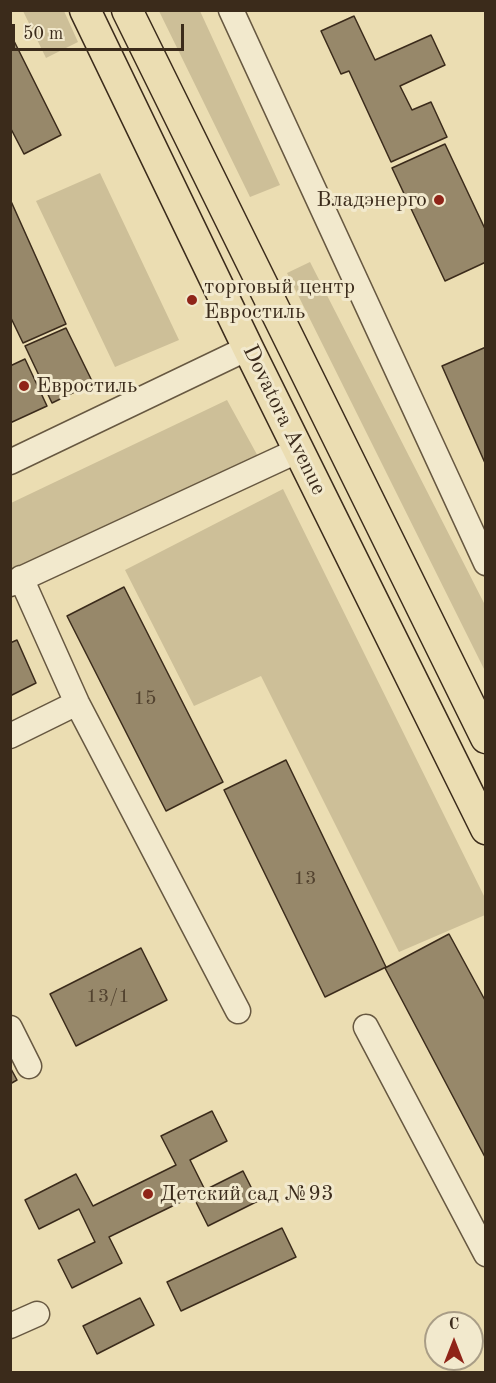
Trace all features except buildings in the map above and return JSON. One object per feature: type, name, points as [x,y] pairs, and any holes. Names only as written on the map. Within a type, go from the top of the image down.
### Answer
[{"type":"main road","name":"Dovatora Avenue","points":[[85,10],[248,348],[486,829]]},
{"type":"main road","name":"Dovatora Avenue","points":[[127,10],[486,738]]},
{"type":"street","points":[[231,10],[486,563]]},
{"type":"street","points":[[10,462],[248,348]]},
{"type":"street","points":[[238,1011],[16,581],[299,450]]},
{"type":"street","points":[[10,736],[77,703]]},
{"type":"street","points":[[366,1027],[486,1254]]},
{"type":"street","points":[[10,1028],[29,1066]]},
{"type":"street","points":[[10,1326],[37,1314]]},
{"type":"shaded area","points":[[23,11],[64,11],[78,42],[46,58]]},
{"type":"shaded area","points":[[159,11],[200,11],[280,185],[250,197]]},
{"type":"shaded area","points":[[100,173],[179,340],[115,367],[36,201]]},
{"type":"shaded area","points":[[310,262],[485,605],[485,671],[287,273]]},
{"type":"shaded area","points":[[227,400],[260,460],[11,579],[11,503]]},
{"type":"shaded area","points":[[283,489],[485,898],[485,915],[399,952],[261,676],[194,706],[125,570]]},
{"type":"place","name":"Владэнерго","points":[[439,200]]},
{"type":"place","name":"торговый центр Евростиль","points":[[192,300]]},
{"type":"place","name":"Евростиль","points":[[24,386]]},
{"type":"place","name":"Детский сад №93","points":[[148,1194]]}]
